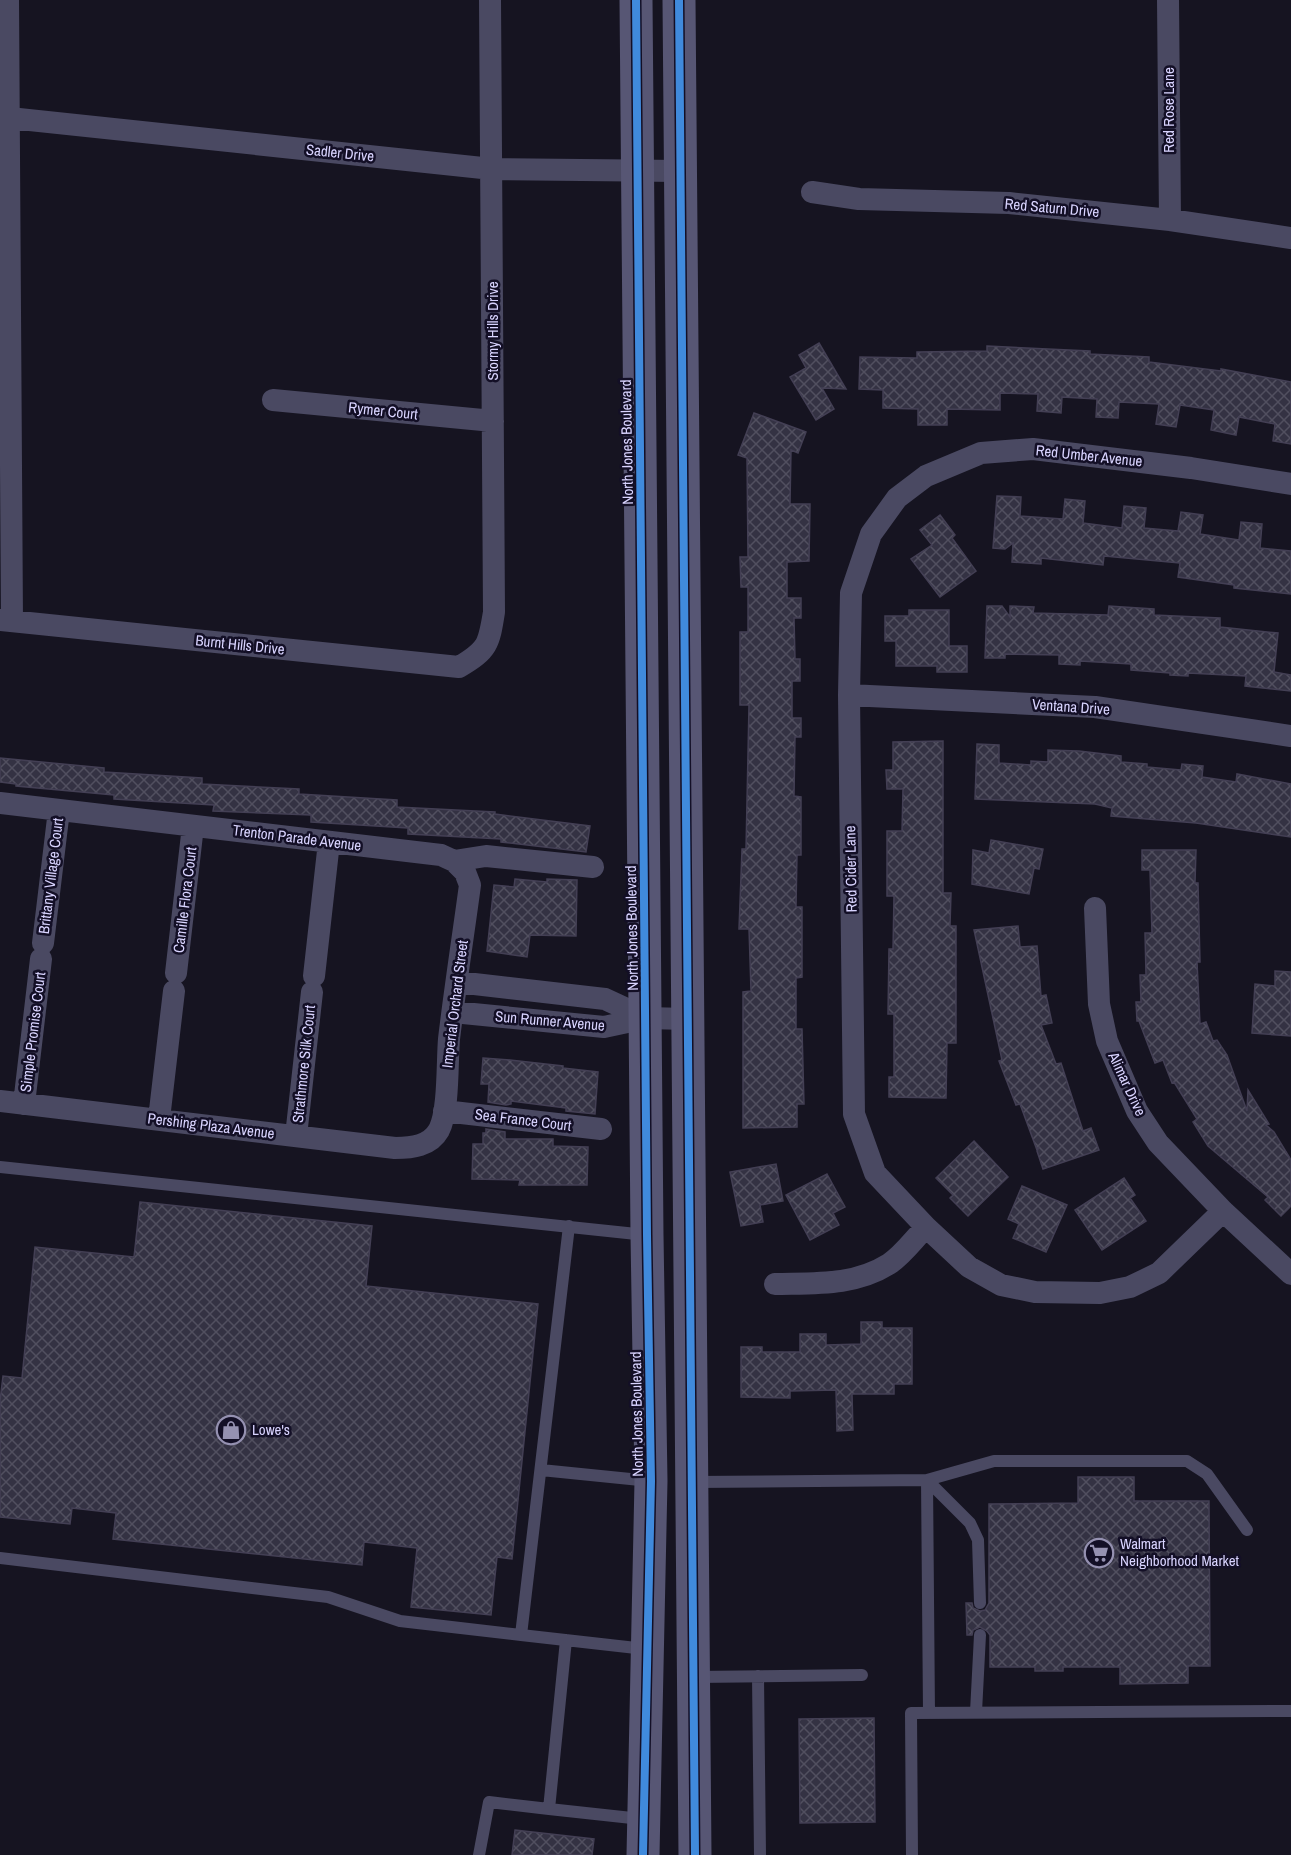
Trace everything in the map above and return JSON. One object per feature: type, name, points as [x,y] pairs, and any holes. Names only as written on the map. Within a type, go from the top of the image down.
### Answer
[{"type":"main road","name":"North Jones Boulevard","points":[[636,0],[651,1481],[643,1855]]},
{"type":"main road","points":[[680,0],[695,1855]]},
{"type":"main road","points":[[651,1481],[692,1482]]},
{"type":"street","points":[[6,620],[4,118],[8,0]]},
{"type":"street","name":"Stormy Hills Drive","points":[[477,657],[489,641],[494,612],[490,0]]},
{"type":"street","name":"Red Rose Lane","points":[[1168,0],[1170,220]]},
{"type":"street","name":"Sadler Drive","points":[[4,118],[492,169],[680,171]]},
{"type":"street","name":"Red Saturn Drive","points":[[812,192],[859,199],[1009,203],[1170,220],[1291,238]]},
{"type":"street","name":"Rymer Court","points":[[273,400],[493,421]]},
{"type":"street","name":"Red Umber Avenue","points":[[897,498],[926,476],[981,453],[1033,449],[1191,468],[1291,484]]},
{"type":"street","name":"Red Cider Lane","points":[[897,498],[871,534],[851,593],[849,695],[854,1114],[875,1173],[926,1227],[969,1267],[1001,1285],[1035,1293],[1100,1293],[1130,1287],[1159,1273],[1223,1211]]},
{"type":"street","name":"Burnt Hills Drive","points":[[6,620],[459,667],[477,657]]},
{"type":"street","name":"Ventana Drive","points":[[849,695],[1095,707],[1291,736]]},
{"type":"street","name":"Trenton Parade Avenue","points":[[0,803],[441,855],[454,861],[486,856],[593,867]]},
{"type":"street","name":"Brittany Village Court","points":[[42,951],[59,810]]},
{"type":"street","name":"Camille Flora Court","points":[[159,1119],[193,826]]},
{"type":"street","name":"Strathmore Silk Court","points":[[296,1136],[329,842]]},
{"type":"street","name":"Imperial Orchard Street","points":[[422,1144],[432,1139],[442,1122],[453,1012],[470,885],[465,872],[454,861]]},
{"type":"street","name":"Alimar Drive","points":[[1095,908],[1099,1004],[1107,1041],[1137,1111],[1158,1143],[1223,1211],[1291,1274]]},
{"type":"street","name":"Simple Promise Court","points":[[24,1104],[42,951]]},
{"type":"street","name":"Sun Runner Avenue","points":[[457,982],[605,999],[646,1018]]},
{"type":"street","name":"Sun Runner Avenue","points":[[453,1012],[604,1028],[646,1018],[688,1019]]},
{"type":"street","name":"Pershing Plaza Avenue","points":[[0,1101],[395,1148],[408,1148],[422,1144]]},
{"type":"street","name":"Sea France Court","points":[[444,1111],[602,1129]]},
{"type":"street","points":[[775,1284],[840,1282],[865,1276],[891,1263],[926,1227]]},
{"type":"lane","points":[[0,1167],[647,1235]]},
{"type":"lane","points":[[521,1635],[569,1226]]},
{"type":"lane","points":[[692,1482],[927,1480],[994,1461],[1187,1461],[1207,1474],[1247,1530]]},
{"type":"lane","points":[[541,1470],[651,1481]]},
{"type":"lane","points":[[927,1480],[970,1523],[978,1540],[980,1603]]},
{"type":"lane","points":[[927,1480],[929,1713]]},
{"type":"lane","points":[[0,1558],[328,1597],[400,1621],[647,1649]]},
{"type":"lane","points":[[976,1712],[980,1635]]},
{"type":"lane","points":[[549,1809],[566,1640]]},
{"type":"lane","points":[[694,1677],[862,1675]]},
{"type":"lane","points":[[758,1676],[760,1855]]},
{"type":"lane","points":[[912,1855],[911,1713],[1291,1711]]},
{"type":"lane","points":[[479,1855],[489,1802],[642,1819]]},
{"type":"building","points":[[819,343],[846,389],[822,388],[834,409],[816,420],[790,377],[806,368],[799,355]]},
{"type":"building","points":[[987,346],[1090,351],[1090,354],[1149,357],[1149,362],[1221,371],[1221,369],[1291,382],[1291,444],[1273,441],[1275,424],[1239,417],[1236,435],[1211,430],[1214,410],[1180,405],[1176,427],[1156,424],[1159,404],[1119,402],[1118,418],[1096,417],[1097,399],[1062,397],[1061,413],[1037,411],[1038,394],[1000,393],[1000,410],[947,409],[947,425],[918,425],[918,409],[883,408],[883,390],[859,389],[860,357],[917,358],[917,352],[987,351]]},
{"type":"building","points":[[754,413],[806,432],[798,453],[791,450],[790,504],[810,504],[809,561],[787,562],[787,598],[801,598],[801,618],[794,618],[795,659],[800,659],[800,681],[792,681],[792,718],[801,718],[801,737],[795,737],[794,796],[801,797],[801,855],[797,855],[796,907],[802,907],[802,977],[796,978],[796,1029],[802,1029],[804,1104],[797,1104],[797,1127],[743,1128],[743,992],[751,991],[749,929],[739,929],[742,849],[746,849],[749,705],[740,705],[740,632],[748,632],[748,587],[741,587],[740,557],[748,557],[747,458],[738,455]]},
{"type":"building","points":[[997,496],[1021,497],[1020,516],[1063,519],[1065,499],[1085,501],[1083,523],[1122,528],[1124,506],[1146,508],[1144,528],[1178,531],[1181,512],[1203,515],[1200,534],[1239,540],[1241,522],[1262,524],[1260,548],[1291,551],[1291,594],[1234,588],[1234,585],[1178,577],[1180,563],[1104,556],[1103,565],[1041,558],[1041,564],[1012,562],[1013,543],[1005,549],[993,548]]},
{"type":"building","points":[[940,515],[955,535],[952,538],[976,571],[940,597],[911,559],[932,545],[920,530]]},
{"type":"building","points":[[987,606],[1002,606],[1010,617],[1010,606],[1034,607],[1033,613],[1108,615],[1109,606],[1154,609],[1154,615],[1220,618],[1220,627],[1278,633],[1274,672],[1291,675],[1291,691],[1245,686],[1246,676],[1188,673],[1188,676],[1170,675],[1170,673],[1131,670],[1131,664],[1080,661],[1080,665],[1059,664],[1059,655],[1005,654],[1005,658],[985,658]]},
{"type":"building","points":[[909,610],[949,610],[949,646],[967,646],[967,672],[937,672],[937,666],[896,666],[896,641],[885,641],[885,616],[909,616]]},
{"type":"building","points":[[943,741],[943,893],[951,893],[950,926],[956,926],[956,1043],[947,1043],[946,1098],[889,1097],[889,1077],[894,1077],[894,1014],[888,1014],[889,949],[893,949],[894,896],[887,896],[887,831],[902,831],[903,789],[887,789],[886,770],[893,770],[893,742]]},
{"type":"building","points":[[977,744],[999,745],[999,763],[1031,765],[1031,761],[1048,762],[1048,750],[1079,751],[1121,756],[1121,762],[1147,764],[1147,767],[1181,770],[1182,764],[1203,766],[1202,777],[1236,782],[1237,774],[1291,784],[1291,837],[1196,823],[1111,816],[1112,808],[1095,804],[975,799]]},
{"type":"building","points":[[0,758],[104,768],[104,772],[202,778],[202,784],[299,789],[299,794],[397,800],[397,807],[495,812],[495,814],[590,826],[586,852],[501,842],[501,839],[408,834],[408,828],[311,822],[311,815],[213,811],[214,805],[114,799],[114,795],[16,786],[16,784],[0,782]]},
{"type":"building","points":[[991,840],[1043,849],[1039,869],[1034,868],[1029,894],[972,884],[973,850],[989,853]]},
{"type":"building","points":[[1142,850],[1196,850],[1200,1024],[1206,1022],[1213,1041],[1217,1040],[1227,1055],[1247,1111],[1248,1090],[1269,1124],[1266,1125],[1274,1132],[1291,1160],[1291,1206],[1281,1216],[1265,1200],[1268,1197],[1208,1146],[1193,1122],[1197,1119],[1174,1082],[1172,1083],[1163,1060],[1155,1063],[1139,1021],[1137,1021],[1136,1002],[1141,1002],[1140,975],[1146,975],[1145,933],[1152,933],[1150,870],[1142,870]]},
{"type":"building","points":[[515,879],[547,882],[547,879],[577,880],[576,936],[530,935],[527,957],[487,951],[494,885],[514,887]]},
{"type":"building","points":[[1018,926],[1020,947],[1037,946],[1041,996],[1046,995],[1052,1023],[1041,1025],[1056,1064],[1061,1063],[1083,1131],[1091,1128],[1099,1150],[1043,1169],[1037,1151],[1039,1147],[1037,1150],[1020,1104],[1016,1105],[999,1061],[1002,1060],[974,930]]},
{"type":"building","points":[[1275,971],[1291,972],[1291,1036],[1252,1033],[1255,984],[1275,986]]},
{"type":"building","points":[[483,1058],[598,1072],[595,1114],[511,1101],[511,1104],[506,1105],[488,1102],[489,1084],[481,1084]]},
{"type":"building","points":[[486,1129],[505,1132],[505,1139],[553,1139],[553,1146],[588,1147],[587,1185],[519,1185],[520,1180],[472,1179],[473,1144],[483,1144],[483,1133],[486,1133]]},
{"type":"building","points":[[974,1141],[1008,1177],[968,1216],[950,1198],[953,1195],[936,1178]]},
{"type":"building","points":[[776,1164],[783,1201],[760,1205],[763,1222],[741,1226],[730,1172]]},
{"type":"building","points":[[827,1174],[845,1207],[833,1213],[839,1225],[810,1240],[786,1195]]},
{"type":"building","points":[[1124,1178],[1135,1195],[1130,1198],[1146,1221],[1102,1250],[1075,1210]]},
{"type":"building","points":[[1022,1186],[1067,1205],[1046,1252],[1013,1238],[1019,1224],[1008,1219]]},
{"type":"building","points":[[140,1202],[372,1226],[366,1286],[538,1304],[512,1559],[497,1557],[491,1615],[411,1607],[417,1548],[364,1542],[362,1565],[113,1539],[116,1513],[72,1508],[70,1524],[0,1517],[0,1401],[3,1376],[22,1378],[35,1247],[134,1257]]},
{"type":"building","points":[[861,1322],[882,1322],[882,1328],[912,1328],[912,1384],[894,1384],[894,1394],[852,1394],[853,1430],[837,1431],[836,1390],[790,1391],[790,1398],[741,1397],[741,1347],[762,1347],[762,1352],[800,1352],[800,1334],[826,1334],[826,1345],[861,1344]]},
{"type":"building","name":"Walmart Neighborhood Market","points":[[1078,1477],[1134,1477],[1134,1501],[1209,1501],[1210,1666],[1188,1666],[1188,1683],[1120,1684],[1120,1667],[1063,1667],[1063,1671],[1035,1671],[1035,1667],[990,1667],[990,1635],[980,1627],[973,1630],[972,1635],[967,1635],[966,1603],[972,1603],[973,1608],[980,1611],[985,1610],[989,1603],[989,1504],[1078,1503]]},
{"type":"building","points":[[874,1718],[875,1822],[800,1823],[799,1719]]},
{"type":"building","points":[[515,1830],[594,1839],[592,1855],[512,1855]]},
{"type":"cycle path","points":[[636,0],[651,1481],[643,1855]]},
{"type":"cycle path","points":[[679,0],[695,1855]]},
{"type":"place","name":"Lowe's","points":[[231,1430]]},
{"type":"place","name":"Walmart Neighborhood Market","points":[[1099,1553]]}]
